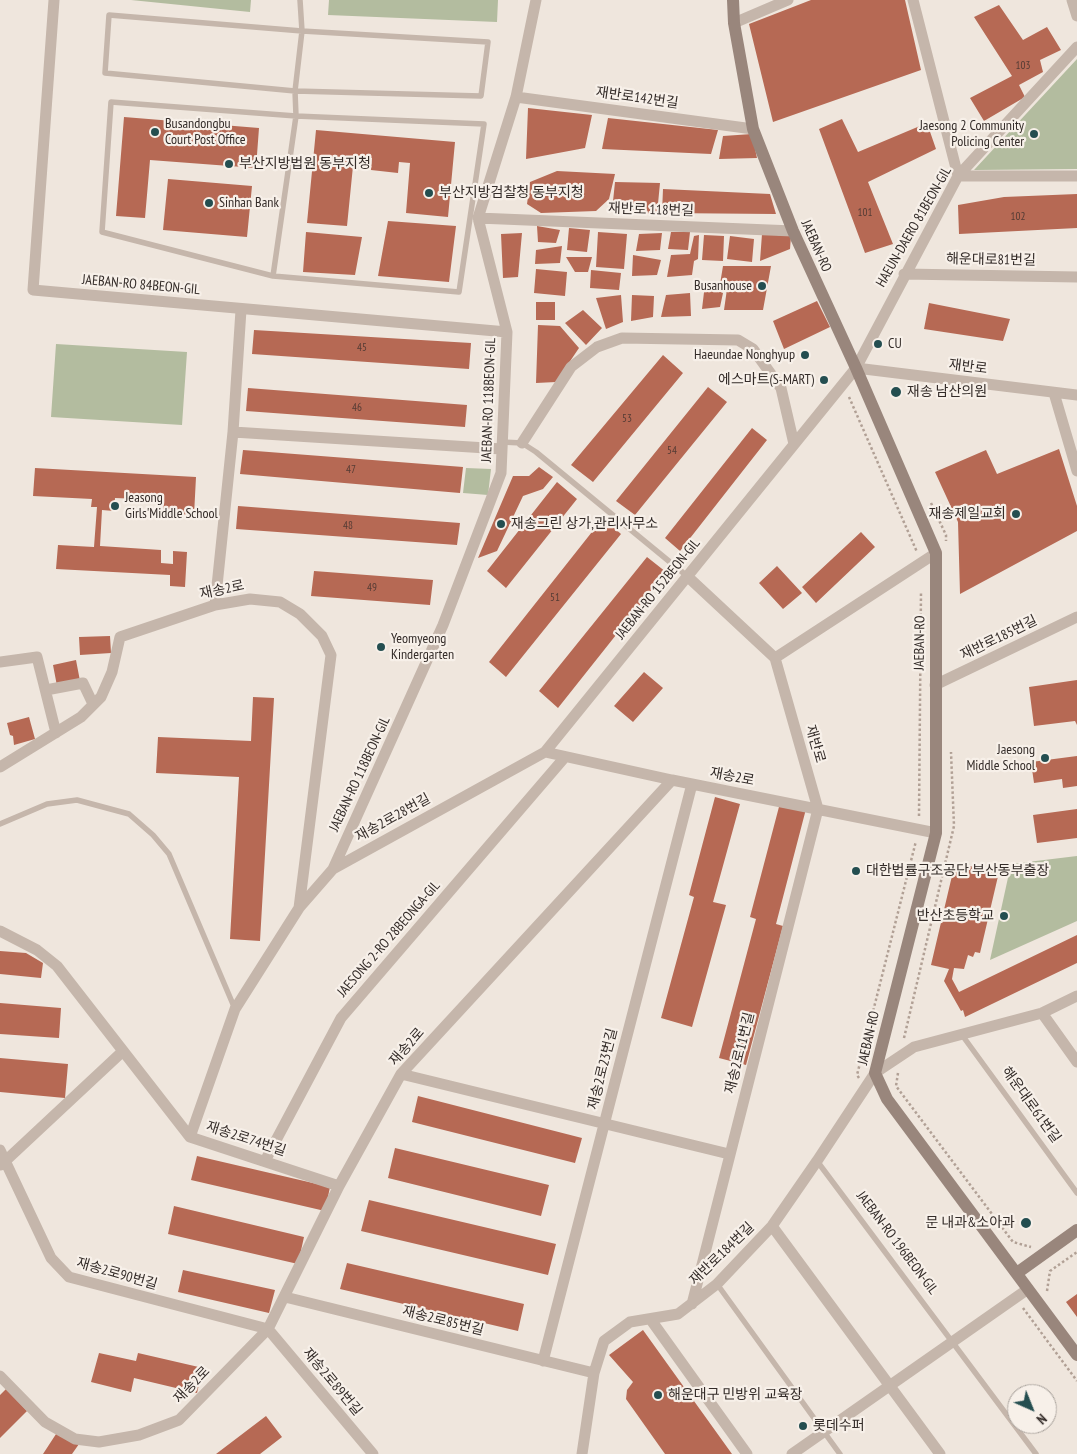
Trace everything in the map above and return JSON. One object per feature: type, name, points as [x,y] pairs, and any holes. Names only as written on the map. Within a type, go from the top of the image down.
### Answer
[{"type":"main road","name":"JAEBAN-RO","points":[[732,0],[734,23],[754,130],[793,231],[856,368],[936,553],[936,833],[875,1072],[887,1100],[1077,1355]]},
{"type":"main road","points":[[1017,1273],[1077,1230]]},
{"type":"street","name":"JAEBAN-RO 84BEON-GIL","points":[[54,0],[51,70],[33,290],[241,310]]},
{"type":"street","points":[[478,218],[516,97],[536,0]]},
{"type":"street","points":[[734,23],[788,0]]},
{"type":"street","points":[[913,0],[958,176],[1077,176]]},
{"type":"street","points":[[1072,0],[1077,16]]},
{"type":"street","name":"HAEUN-DAERO 81BEON-GIL","points":[[856,368],[904,274],[958,176],[1077,47]]},
{"type":"street","name":"재반로142번길","points":[[516,97],[754,130]]},
{"type":"street","name":"재반로 118번길","points":[[478,218],[793,231]]},
{"type":"street","name":"JAEBAN-RO 118BEON-GIL","points":[[333,869],[443,625],[501,473],[507,332],[478,218]]},
{"type":"street","name":"해운대로81번길","points":[[904,274],[1077,277]]},
{"type":"street","points":[[216,605],[233,432],[241,310],[507,332]]},
{"type":"street","points":[[522,443],[571,366],[597,347],[622,338],[738,340],[746,344],[752,349],[781,388],[794,444]]},
{"type":"street","name":"재반로","points":[[856,368],[1077,395]]},
{"type":"street","name":"JAEBAN-RO 152BEON-GIL","points":[[545,752],[856,368]]},
{"type":"street","points":[[1054,392],[1077,471]]},
{"type":"street","points":[[233,432],[502,445]]},
{"type":"street","points":[[687,576],[775,658],[936,553]]},
{"type":"street","name":"재송2로","points":[[0,767],[81,717],[101,696],[112,672],[120,637],[216,605],[250,599],[280,602],[300,614],[322,636],[331,655],[299,908]]},
{"type":"street","name":"재반로185번길","points":[[935,685],[1077,617]]},
{"type":"street","points":[[0,662],[37,657],[56,732]]},
{"type":"street","name":"재반로","points":[[775,658],[818,809]]},
{"type":"street","points":[[46,690],[83,683],[93,704]]},
{"type":"street","points":[[545,752],[672,780]]},
{"type":"street","name":"재송2로28번길","points":[[190,1137],[235,1009],[299,908],[333,869],[545,752]]},
{"type":"street","name":"JAESONG 2-RO 28BEONGA-GIL","points":[[265,1161],[341,1018],[565,756]]},
{"type":"street","name":"재송2로","points":[[0,1376],[45,1422],[75,1439],[99,1442],[139,1435],[179,1420],[268,1329],[339,1186],[402,1074],[672,780],[936,833]]},
{"type":"street","name":"재송2로23번길","points":[[543,1361],[692,784]]},
{"type":"street","name":"재송2로11번길","points":[[692,1304],[818,809]]},
{"type":"street","name":"재송2로74번길","points":[[0,932],[37,950],[57,966],[190,1137],[339,1186]]},
{"type":"street","points":[[875,1072],[914,1048],[1042,1013],[1077,996]]},
{"type":"street","points":[[1042,1013],[1077,1062]]},
{"type":"street","points":[[2,1159],[122,1052]]},
{"type":"street","name":"재반로184번길","points":[[582,1454],[594,1373],[604,1341],[630,1322],[678,1314],[717,1284],[772,1226],[817,1162],[875,1072]]},
{"type":"street","points":[[402,1074],[729,1154]]},
{"type":"street","name":"재송2로90번길","points":[[2,1159],[51,1258],[69,1277],[268,1329]]},
{"type":"street","points":[[772,1226],[940,1454]]},
{"type":"street","points":[[792,1454],[1028,1289]]},
{"type":"street","name":"재송2로85번길","points":[[285,1297],[594,1373]]},
{"type":"street","points":[[651,1320],[747,1454]]},
{"type":"street","name":"재송2로89번길","points":[[268,1329],[373,1454]]},
{"type":"lane","points":[[272,276],[296,116],[295,91],[302,31],[300,0]]},
{"type":"lane","points":[[109,15],[302,31],[488,42],[481,96],[295,91],[105,72],[109,15]]},
{"type":"lane","points":[[112,102],[296,116],[484,124],[458,292],[272,276],[102,232],[112,102]]},
{"type":"lane","points":[[502,445],[522,443],[536,452],[687,576]]},
{"type":"lane","points":[[0,824],[48,804],[77,800],[128,814],[153,835],[169,854],[235,1009]]},
{"type":"lane","name":"해운대로61번길","points":[[962,1035],[1077,1193]]},
{"type":"lane","name":"JAEBAN-RO 196BEON-GIL","points":[[817,1162],[1036,1454]]},
{"type":"lane","points":[[717,1284],[840,1454]]},
{"type":"path","points":[[1047,1292],[1050,1271],[1077,1252]]},
{"type":"green space","points":[[131,0],[251,0],[250,12]]},
{"type":"green space","points":[[329,0],[498,0],[497,22],[328,15]]},
{"type":"green space","points":[[1077,59],[1077,169],[974,170]]},
{"type":"green space","points":[[56,344],[187,352],[182,425],[51,417]]},
{"type":"green space","points":[[466,468],[491,469],[488,495],[463,493]]},
{"type":"green space","points":[[1077,856],[1077,921],[990,960],[1011,864]]},
{"type":"building","points":[[811,0],[905,0],[921,70],[773,122],[749,24]]},
{"type":"building","points":[[999,5],[1023,40],[1047,27],[1061,50],[1040,60],[1043,72],[1019,85],[1025,97],[984,121],[970,98],[1012,76],[974,17]]},
{"type":"building","points":[[528,108],[592,115],[585,148],[526,159]]},
{"type":"building","name":"부산지방법원 동부지청","points":[[124,117],[259,128],[256,168],[150,160],[145,218],[116,216]]},
{"type":"building","points":[[608,118],[718,130],[711,154],[602,149]]},
{"type":"building","points":[[842,119],[858,152],[927,123],[936,149],[868,182],[893,244],[865,253],[819,129]]},
{"type":"building","name":"부산지방검찰청 동부지청","points":[[316,130],[455,142],[448,217],[406,213],[410,163],[399,162],[398,173],[371,170],[372,158],[354,156],[347,226],[307,223]]},
{"type":"building","points":[[752,134],[757,158],[719,159],[723,136]]},
{"type":"building","points":[[557,171],[615,174],[609,199],[596,211],[541,213],[527,204],[530,182]]},
{"type":"building","name":"부산지방법원 동부지청","points":[[168,179],[252,186],[247,237],[163,230]]},
{"type":"building","points":[[615,182],[660,183],[657,214],[612,211]]},
{"type":"building","points":[[663,189],[770,194],[776,214],[662,213]]},
{"type":"building","points":[[1077,194],[1077,228],[959,234],[958,205],[1004,197]]},
{"type":"building","name":"부산지방검찰청 동부지청","points":[[388,221],[456,226],[449,282],[378,276]]},
{"type":"building","points":[[537,226],[560,230],[556,243],[538,242]]},
{"type":"building","points":[[569,228],[590,230],[587,252],[567,250]]},
{"type":"building","points":[[306,232],[362,237],[355,275],[303,272]]},
{"type":"building","points":[[598,232],[627,234],[624,269],[596,267]]},
{"type":"building","points":[[671,232],[690,232],[688,250],[668,249]]},
{"type":"building","points":[[522,233],[518,277],[503,278],[501,234]]},
{"type":"building","points":[[662,233],[660,250],[636,251],[639,234]]},
{"type":"building","points":[[762,234],[791,236],[790,249],[760,261]]},
{"type":"building","points":[[699,235],[698,259],[694,261],[692,275],[667,277],[671,255],[690,254],[694,236]]},
{"type":"building","points":[[704,235],[724,236],[723,261],[702,260]]},
{"type":"building","points":[[730,236],[754,239],[752,262],[727,259]]},
{"type":"building","points":[[562,246],[560,263],[535,264],[536,250]]},
{"type":"building","points":[[633,255],[661,260],[657,275],[632,276]]},
{"type":"building","points":[[566,257],[592,257],[588,272],[575,272]]},
{"type":"building","points":[[723,266],[771,266],[763,310],[724,310],[727,289],[720,284]]},
{"type":"building","points":[[536,269],[567,272],[565,296],[534,293]]},
{"type":"building","points":[[591,270],[621,273],[619,290],[590,288]]},
{"type":"building","points":[[705,284],[723,293],[720,307],[702,309]]},
{"type":"building","points":[[690,293],[691,316],[661,317],[666,295]]},
{"type":"building","points":[[621,295],[623,322],[606,329],[596,298]]},
{"type":"building","points":[[632,295],[654,296],[653,317],[631,321]]},
{"type":"building","points":[[817,301],[830,327],[784,349],[773,321]]},
{"type":"building","points":[[536,302],[555,302],[555,320],[536,320]]},
{"type":"building","points":[[929,303],[1010,319],[1003,341],[924,329]]},
{"type":"building","points":[[583,310],[602,328],[586,345],[565,323]]},
{"type":"building","points":[[538,325],[560,326],[579,348],[556,382],[536,383]]},
{"type":"building","points":[[254,330],[471,343],[469,369],[252,354]]},
{"type":"building","points":[[663,355],[683,373],[593,482],[571,465]]},
{"type":"building","points":[[708,387],[727,402],[635,515],[616,501]]},
{"type":"building","points":[[248,388],[467,405],[465,427],[246,411]]},
{"type":"building","points":[[752,428],[767,440],[680,551],[665,538]]},
{"type":"building","name":"재송제일교회","points":[[1059,449],[1077,506],[1077,531],[960,594],[958,522],[935,472],[986,450],[997,474]]},
{"type":"building","points":[[243,450],[463,467],[460,493],[240,474]]},
{"type":"building","name":"재송그린 상가,관리사무소","points":[[539,467],[553,477],[543,489],[523,496],[497,551],[478,558],[513,476],[529,476]]},
{"type":"building","points":[[35,468],[196,477],[194,515],[163,513],[164,500],[115,498],[114,511],[102,510],[100,546],[161,550],[161,563],[173,564],[173,551],[187,552],[185,587],[170,586],[170,575],[56,569],[58,545],[94,547],[97,507],[91,507],[92,499],[33,496]]},
{"type":"building","points":[[557,482],[577,499],[506,588],[487,571]]},
{"type":"building","points":[[238,506],[460,523],[457,545],[236,529]]},
{"type":"building","points":[[603,518],[621,534],[506,677],[489,662]]},
{"type":"building","points":[[861,532],[875,547],[816,603],[802,587]]},
{"type":"building","points":[[647,557],[666,572],[558,708],[539,691]]},
{"type":"building","points":[[777,566],[802,593],[783,609],[759,583]]},
{"type":"building","points":[[314,571],[433,580],[430,605],[311,596]]},
{"type":"building","points":[[110,636],[111,653],[80,655],[79,637]]},
{"type":"building","points":[[76,660],[80,681],[57,686],[53,665]]},
{"type":"building","points":[[644,672],[663,688],[633,722],[614,706]]},
{"type":"building","points":[[1077,680],[1077,725],[1075,721],[1034,726],[1029,687]]},
{"type":"building","points":[[253,697],[274,698],[260,941],[230,939],[239,777],[156,773],[158,737],[251,741]]},
{"type":"building","points":[[29,717],[35,739],[14,745],[13,736],[10,735],[7,723]]},
{"type":"building","points":[[1077,756],[1077,786],[1063,788],[1062,779],[1034,783],[1031,762]]},
{"type":"building","points":[[715,797],[740,804],[713,902],[726,905],[692,1027],[661,1018],[694,897],[689,895]]},
{"type":"building","points":[[780,803],[806,809],[776,924],[783,926],[746,1065],[719,1058],[756,919],[750,917]]},
{"type":"building","points":[[1077,809],[1077,838],[1037,843],[1033,815]]},
{"type":"building","points":[[955,863],[999,872],[980,953],[975,952],[973,957],[968,955],[964,969],[954,968],[952,979],[959,992],[1077,935],[1077,963],[965,1017],[963,1010],[961,1011],[944,981],[949,969],[931,965]]},
{"type":"building","points":[[0,951],[26,953],[43,963],[41,978],[0,974]]},
{"type":"building","points":[[0,1003],[61,1008],[59,1038],[0,1034]]},
{"type":"building","points":[[0,1058],[68,1064],[65,1098],[0,1092]]},
{"type":"building","points":[[418,1096],[582,1138],[575,1163],[412,1122]]},
{"type":"building","points":[[395,1148],[549,1185],[541,1216],[388,1178]]},
{"type":"building","points":[[197,1156],[330,1187],[325,1211],[191,1180]]},
{"type":"building","points":[[369,1200],[556,1244],[548,1275],[361,1231]]},
{"type":"building","points":[[174,1206],[304,1237],[298,1264],[168,1234]]},
{"type":"building","points":[[347,1263],[524,1304],[518,1331],[340,1289]]},
{"type":"building","points":[[183,1270],[275,1290],[269,1313],[178,1292]]},
{"type":"building","points":[[1077,1294],[1077,1317],[1066,1302]]},
{"type":"building","name":"해운대구 민방위 교육장","points":[[643,1330],[732,1454],[665,1454],[626,1399],[627,1390],[633,1382],[609,1355]]},
{"type":"building","points":[[99,1353],[136,1361],[138,1353],[203,1368],[197,1393],[134,1378],[131,1392],[91,1382]]},
{"type":"building","points":[[6,1389],[27,1411],[0,1438],[0,1395]]},
{"type":"building","points":[[266,1416],[282,1437],[260,1454],[216,1454]]},
{"type":"building","points":[[58,1431],[79,1444],[72,1454],[43,1454]]},
{"type":"place","name":"Busandongbu Court Post Office","points":[[155,132]]},
{"type":"place","name":"Jaesong 2 Community Policing Center","points":[[1034,134]]},
{"type":"place","name":"부산지방법원 동부지청","points":[[229,164]]},
{"type":"place","name":"부산지방검찰청 동부지청","points":[[429,193]]},
{"type":"place","name":"Sinhan Bank","points":[[209,203]]},
{"type":"place","name":"Busanhouse","points":[[762,286]]},
{"type":"place","name":"CU","points":[[878,344]]},
{"type":"place","name":"Haeundae Nonghyup","points":[[805,355]]},
{"type":"place","name":"에스마트(S-MART)","points":[[824,380]]},
{"type":"place","name":"재송 남산의원","points":[[896,392]]},
{"type":"place","name":"Jeasong Girls'Middle School","points":[[115,506]]},
{"type":"place","name":"재송제일교회","points":[[1016,514]]},
{"type":"place","name":"재송그린 상가,관리사무소","points":[[501,524]]},
{"type":"place","name":"Yeomyeong Kindergarten","points":[[381,647]]},
{"type":"place","name":"Jaesong Middle School","points":[[1045,758]]},
{"type":"place","name":"대한법률구조공단 부산동부출장","points":[[856,871]]},
{"type":"place","name":"반산초등학교","points":[[1004,916]]},
{"type":"place","name":"문 내과&소아과","points":[[1026,1223]]},
{"type":"place","name":"해운대구 민방위 교육장","points":[[658,1395]]},
{"type":"place","name":"롯데수퍼","points":[[803,1426]]}]
